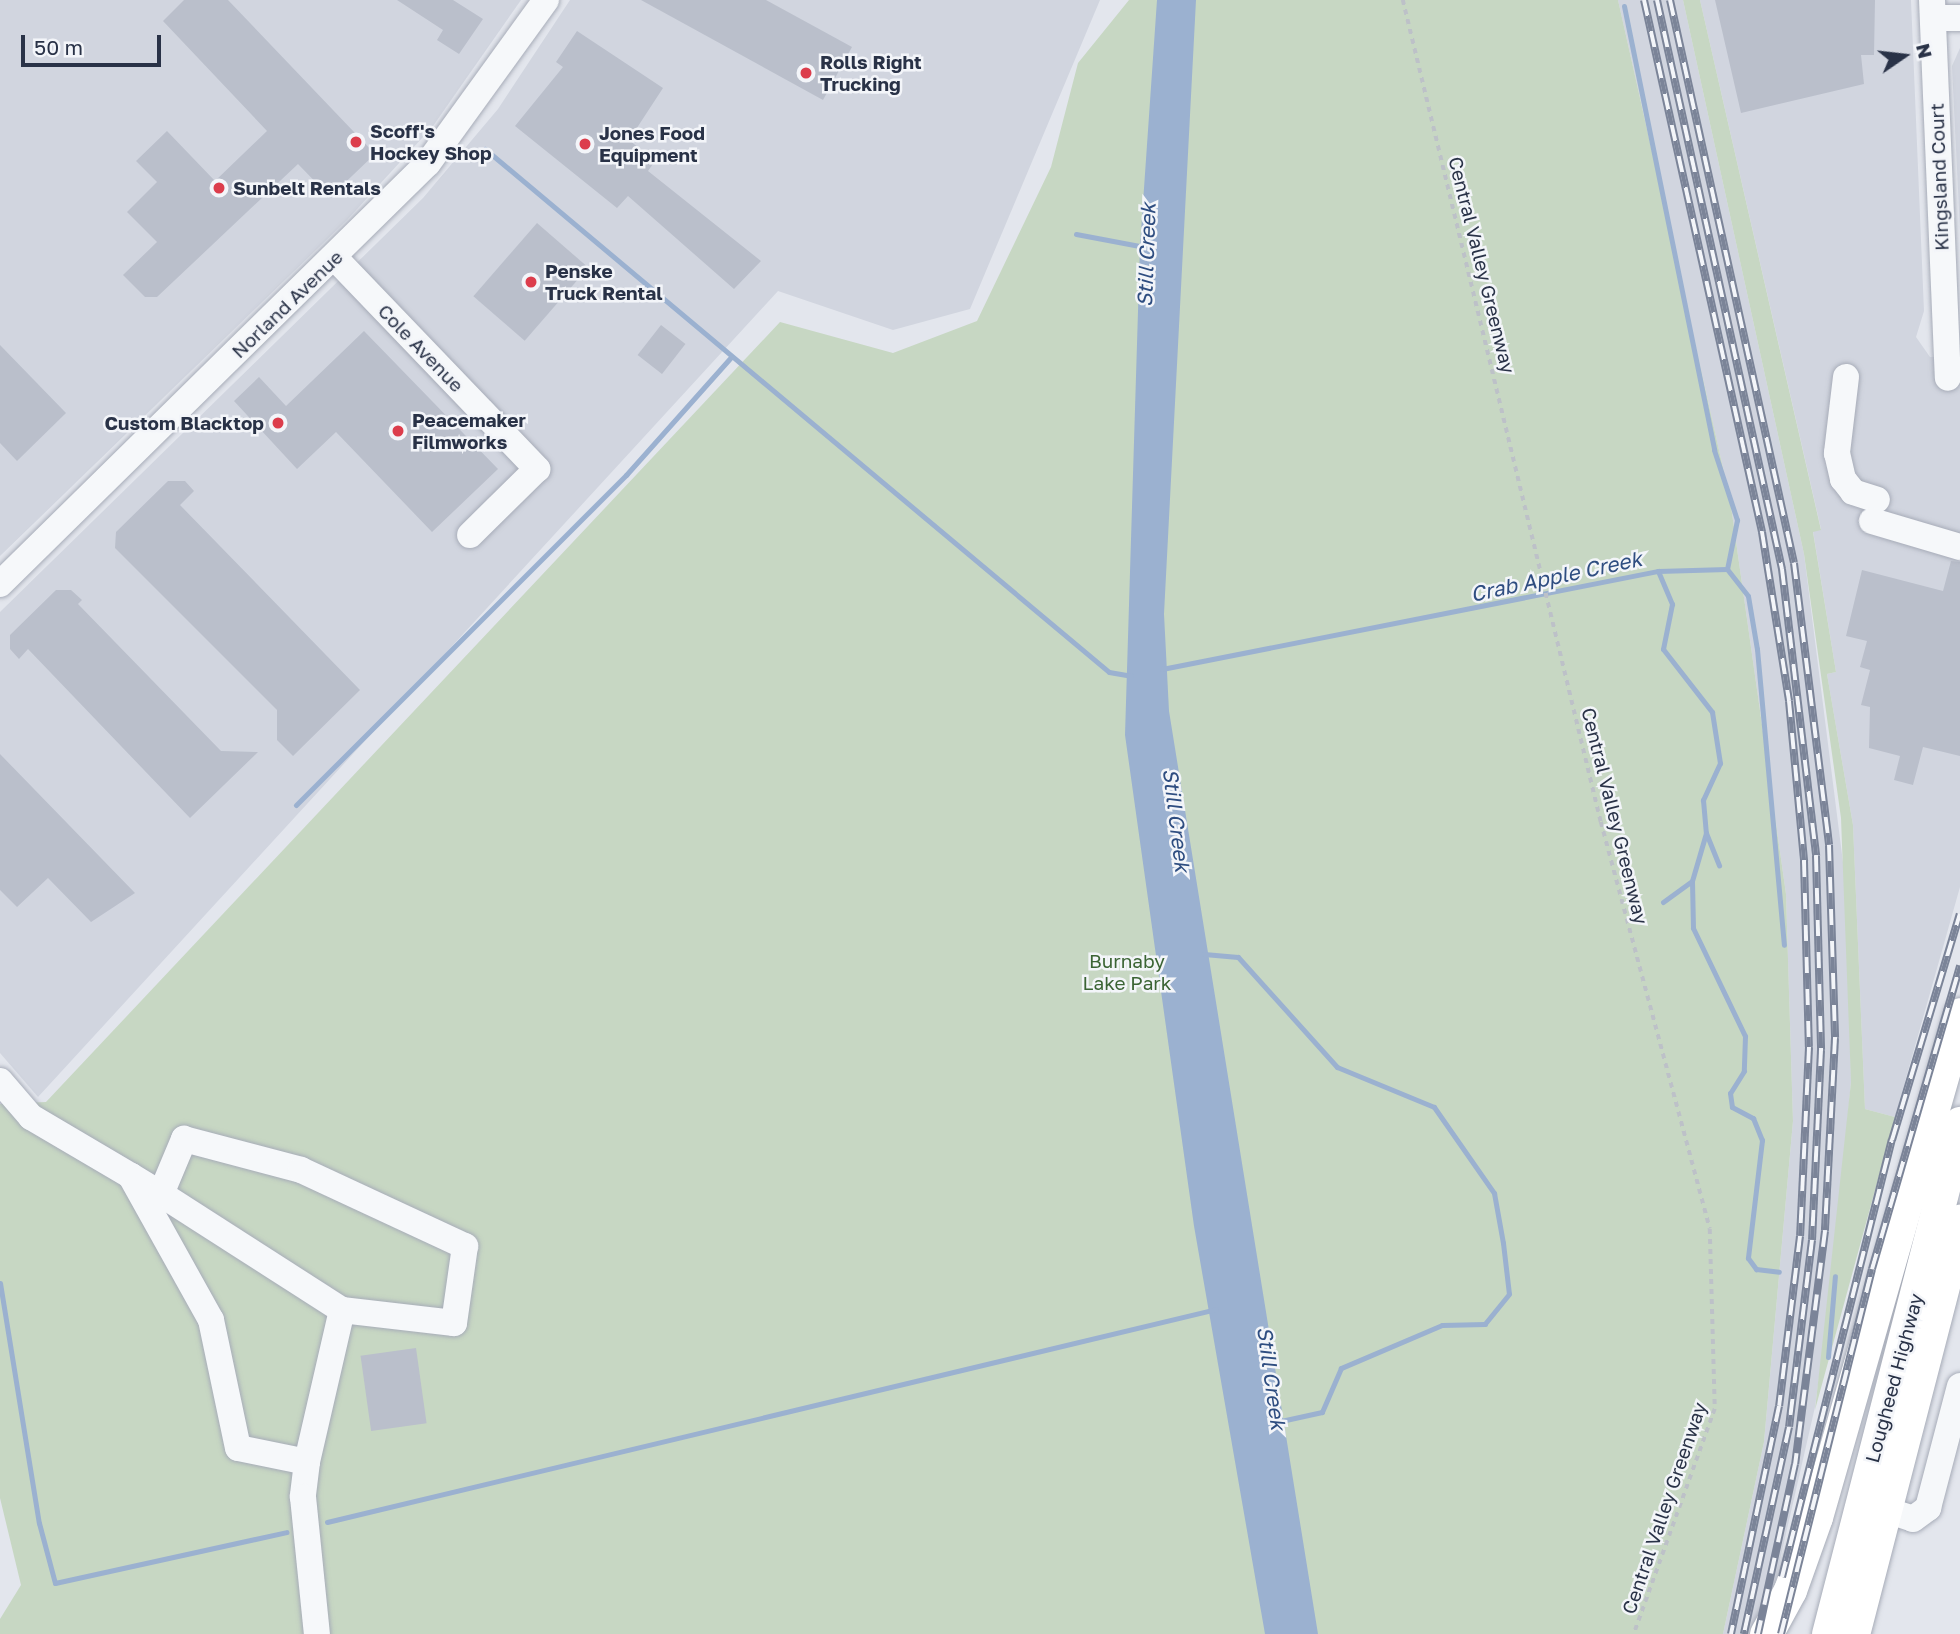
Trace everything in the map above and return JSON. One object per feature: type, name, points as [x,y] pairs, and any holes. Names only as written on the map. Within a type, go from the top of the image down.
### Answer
[{"type":"main road","points":[[1769,1630],[1816,1517],[1960,1014]]},
{"type":"main road","name":"Lougheed Highway","points":[[1828,1634],[1960,1123]]},
{"type":"main road","name":"Lougheed Highway","points":[[1853,1634],[1960,1221]]},
{"type":"street","name":"Norland Avenue","points":[[0,584],[428,163],[546,0]]},
{"type":"street","points":[[1933,9],[1960,18]]},
{"type":"street","name":"Kingsland Court","points":[[1933,9],[1948,377]]},
{"type":"street","name":"Cole Avenue","points":[[334,257],[537,469],[470,535]]},
{"type":"street","points":[[1846,377],[1838,453],[1843,479],[1853,492],[1875,510],[1960,547]]},
{"type":"street","points":[[0,1081],[31,1117],[162,1194],[342,1310],[454,1323],[465,1246],[301,1170],[184,1139],[162,1194]]},
{"type":"street","points":[[131,1176],[211,1320],[238,1448],[307,1462]]},
{"type":"street","points":[[317,1634],[303,1497],[307,1462],[342,1310]]},
{"type":"street","points":[[1886,1510],[1913,1519],[1928,1508],[1960,1385]]},
{"type":"path","name":"Central Valley Greenway","points":[[1403,0],[1540,578],[1710,1228],[1715,1276],[1715,1409],[1634,1634]]},
{"type":"shaded area","points":[[0,0],[521,0],[433,126],[347,220],[0,556]]},
{"type":"shaded area","points":[[570,0],[1100,0],[970,309],[893,330],[778,291],[38,1097],[0,1053],[0,612],[423,198],[498,109]]},
{"type":"shaded area","points":[[1618,0],[1683,0],[1804,554],[1849,910],[1851,1082],[1834,1264],[1815,1407],[1763,1634],[1723,1634],[1764,1442],[1793,1121],[1786,894],[1730,499]]},
{"type":"shaded area","points":[[1700,0],[1911,0],[1924,311],[1916,337],[1930,357],[1960,356],[1960,887],[1895,1117],[1865,1109],[1853,825],[1827,674],[1836,672],[1813,531],[1821,529]]},
{"type":"shaded area","points":[[1960,48],[1960,230],[1952,66]]},
{"type":"green space","name":"Burnaby Lake Park","points":[[1129,0],[1618,0],[1730,499],[1786,894],[1793,1121],[1764,1442],[1723,1634],[0,1634],[0,1619],[21,1585],[0,1498],[0,1104],[46,1102],[780,322],[893,353],[977,321],[1051,167],[1078,63]]},
{"type":"green space","points":[[1683,0],[1700,0],[1821,530],[1813,532],[1836,672],[1827,674],[1853,825],[1865,1109],[1895,1117],[1815,1410],[1851,1082],[1841,818],[1804,554]]},
{"type":"water","name":"Still Creek","points":[[1157,0],[1196,0],[1164,614],[1169,711],[1318,1634],[1265,1634],[1194,1226],[1125,735],[1140,246]]},
{"type":"building","points":[[184,0],[228,0],[375,154],[330,197],[298,164],[157,297],[145,297],[123,275],[157,242],[127,212],[157,182],[136,161],[167,131],[215,181],[267,131],[163,21]]},
{"type":"building","points":[[397,0],[453,0],[483,19],[459,54],[437,40],[443,30]]},
{"type":"building","name":"Rolls Right Trucking","points":[[641,0],[766,0],[852,47],[823,100]]},
{"type":"building","points":[[1715,0],[1875,0],[1874,55],[1861,55],[1864,84],[1741,113]]},
{"type":"building","points":[[577,31],[663,88],[629,140],[655,161],[648,171],[761,261],[734,289],[628,196],[617,208],[515,126],[563,67],[556,62]]},
{"type":"building","name":"Penske Truck Rental","points":[[537,223],[588,268],[525,341],[473,296]]},
{"type":"building","points":[[661,325],[685,344],[662,374],[638,355]]},
{"type":"building","name":"Peacemaker Filmworks","points":[[364,331],[498,469],[432,532],[336,432],[297,469],[234,401],[259,377],[286,406]]},
{"type":"building","points":[[0,345],[66,413],[17,461],[0,443]]},
{"type":"building","points":[[168,481],[185,481],[194,491],[180,505],[360,690],[293,756],[277,740],[277,710],[115,548],[116,532]]},
{"type":"building","points":[[1951,561],[1960,562],[1960,756],[1923,747],[1913,785],[1894,780],[1900,756],[1869,748],[1870,707],[1861,705],[1870,670],[1860,667],[1867,641],[1846,636],[1862,570],[1943,591]]},
{"type":"building","points":[[56,590],[71,590],[82,600],[78,604],[221,751],[258,752],[190,818],[28,649],[19,659],[10,649],[10,635]]},
{"type":"building","points":[[0,754],[135,893],[91,922],[48,878],[17,907],[0,890]]},
{"type":"building","points":[[416,1348],[427,1423],[371,1431],[361,1356]]},
{"type":"waterway","points":[[1624,6],[1714,450],[1737,520],[1727,569],[1748,596],[1757,649],[1784,945]]},
{"type":"waterway","points":[[485,149],[1109,672],[1131,676]]},
{"type":"waterway","name":"Still Creek","points":[[1076,234],[1145,247]]},
{"type":"waterway","points":[[296,805],[626,475],[731,357]]},
{"type":"waterway","points":[[1658,571],[1727,569]]},
{"type":"waterway","name":"Crab Apple Creek","points":[[1162,669],[1658,571],[1672,604],[1663,649],[1712,712],[1720,763],[1703,800],[1706,833],[1692,881],[1693,928],[1745,1036],[1744,1071],[1730,1093],[1732,1107],[1753,1118],[1762,1140],[1748,1258],[1756,1269],[1779,1272]]},
{"type":"waterway","points":[[1706,833],[1719,865]]},
{"type":"waterway","points":[[1663,902],[1691,882]]},
{"type":"waterway","name":"Still Creek","points":[[1204,954],[1238,957],[1337,1067],[1434,1107],[1494,1193],[1503,1243],[1509,1294],[1485,1324],[1442,1325],[1341,1368],[1322,1412],[1281,1421]]},
{"type":"waterway","name":"Crab Apple Creek","points":[[1828,1357],[1835,1276]]},
{"type":"waterway","points":[[0,1283],[39,1523],[55,1583],[286,1532]]},
{"type":"waterway","points":[[327,1522],[1216,1309]]},
{"type":"railway","points":[[1644,0],[1762,532],[1789,701],[1804,861],[1809,1047],[1800,1236],[1779,1406],[1731,1634]]},
{"type":"railway","points":[[1657,0],[1782,569],[1816,856],[1821,1050],[1812,1240],[1789,1427],[1744,1634]]},
{"type":"railway","points":[[1670,0],[1794,563],[1829,845],[1835,1038],[1825,1231],[1795,1464],[1758,1634]]},
{"type":"railway","points":[[1782,1577],[1892,1140],[1960,914]]},
{"type":"railway","points":[[1781,1634],[1872,1269],[1960,966]]},
{"type":"place","name":"Rolls Right Trucking","points":[[806,73]]},
{"type":"place","name":"Scoff's Hockey Shop","points":[[356,142]]},
{"type":"place","name":"Jones Food Equipment","points":[[585,144]]},
{"type":"place","name":"Sunbelt Rentals","points":[[219,188]]},
{"type":"place","name":"Penske Truck Rental","points":[[531,282]]},
{"type":"place","name":"Custom Blacktop","points":[[278,423]]},
{"type":"place","name":"Peacemaker Filmworks","points":[[398,431]]}]
